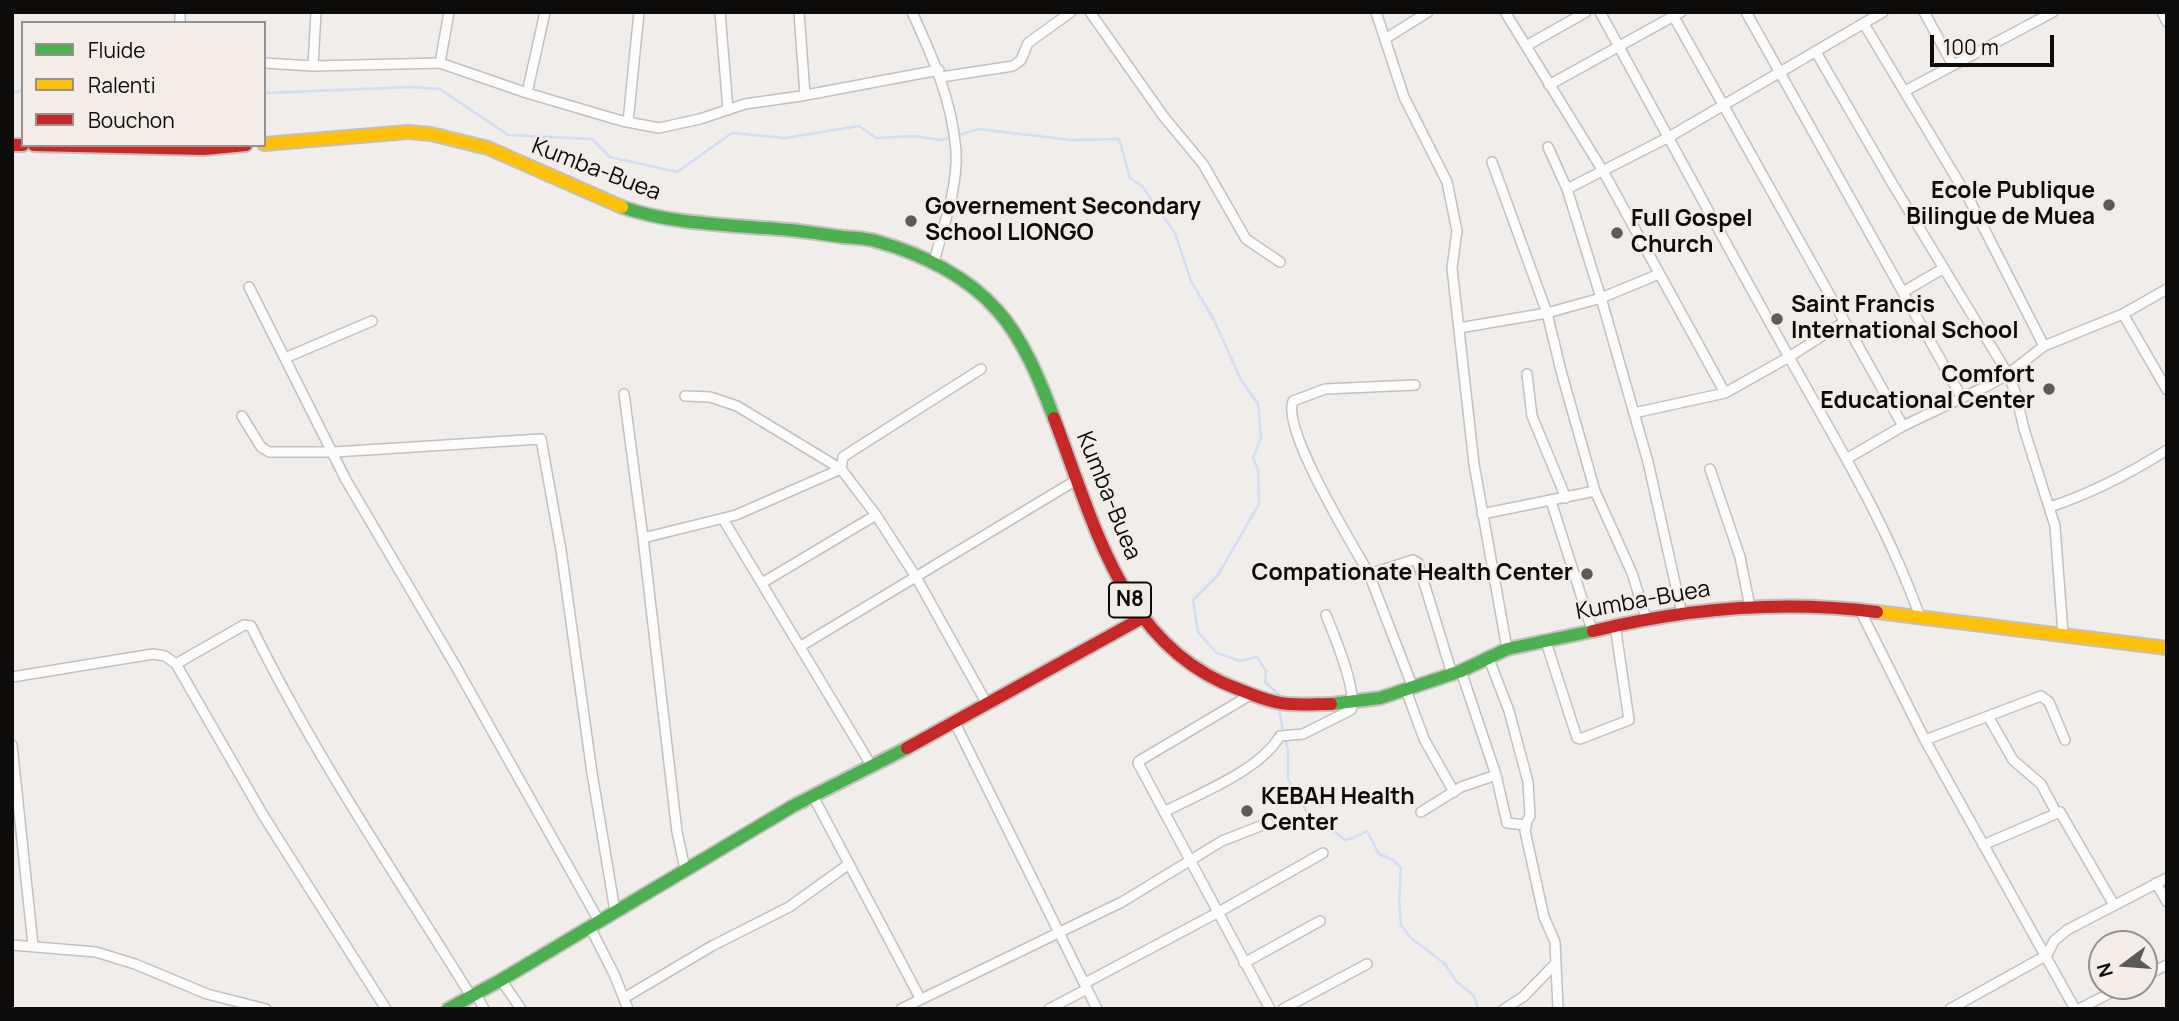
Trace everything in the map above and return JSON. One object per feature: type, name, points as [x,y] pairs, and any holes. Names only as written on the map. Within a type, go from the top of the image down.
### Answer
[{"type":"main road","name":"Kumba-Buea","points":[[266,144],[408,132],[431,134],[488,148],[606,201],[642,214],[679,222],[783,229],[878,241],[934,262],[980,294],[1001,314],[1040,381],[1106,552],[1129,600],[1157,637],[1182,660],[1213,680],[1287,704],[1353,703],[1410,689],[1489,659],[1507,649],[1646,618],[1750,607],[1860,610],[2167,648]]},
{"type":"main road","points":[[119,147],[225,147]]},
{"type":"main road","points":[[448,1009],[813,796],[955,723],[1142,618]]},
{"type":"street","points":[[313,66],[316,12]]},
{"type":"street","points":[[440,63],[449,12]]},
{"type":"street","points":[[527,93],[545,12]]},
{"type":"street","points":[[628,122],[639,12]]},
{"type":"street","points":[[719,12],[728,110]]},
{"type":"street","points":[[799,12],[806,95]]},
{"type":"street","points":[[912,12],[940,74],[956,151],[951,197],[934,262]]},
{"type":"street","points":[[266,63],[313,66],[440,63],[527,93],[645,127],[667,127],[745,104],[940,74],[1013,66],[1021,60],[1028,43],[1071,12]]},
{"type":"street","points":[[1090,12],[1173,129],[1203,164],[1246,239],[1280,261]]},
{"type":"street","points":[[1376,12],[1404,97],[1447,182],[1457,231],[1452,268],[1482,514],[1507,649]]},
{"type":"street","points":[[1385,39],[1428,12]]},
{"type":"street","points":[[1505,12],[1603,171],[1725,393]]},
{"type":"street","points":[[1526,46],[1586,12]]},
{"type":"street","points":[[1600,12],[1789,357],[1848,458],[1893,547],[1920,617]]},
{"type":"street","points":[[1746,12],[1962,398]]},
{"type":"street","points":[[1567,189],[1669,137],[1883,12]]},
{"type":"street","points":[[1924,12],[1953,65]]},
{"type":"street","points":[[1905,91],[2053,12]]},
{"type":"street","points":[[2162,12],[2167,22]]},
{"type":"street","points":[[1549,86],[1678,14],[1844,323],[1903,426]]},
{"type":"street","points":[[1864,24],[1970,201],[2044,346]]},
{"type":"street","points":[[1816,52],[2008,374],[2055,526],[2063,634]]},
{"type":"street","points":[[1548,147],[1567,189],[1601,298],[1648,462],[1682,614]]},
{"type":"street","points":[[1492,162],[1547,313],[1595,491],[1632,573],[1646,618]]},
{"type":"street","points":[[1903,292],[1944,268]]},
{"type":"street","points":[[1459,328],[1547,313],[1601,298],[1659,274]]},
{"type":"street","points":[[249,287],[346,480],[455,665],[594,924],[628,1009]]},
{"type":"street","points":[[1848,458],[1903,426],[2008,374],[2044,346],[2123,314],[2167,289]]},
{"type":"street","points":[[2123,314],[2167,390]]},
{"type":"street","points":[[285,358],[372,321]]},
{"type":"street","points":[[1634,414],[1725,393],[1844,323]]},
{"type":"street","points":[[841,469],[844,457],[981,369]]},
{"type":"street","points":[[1527,374],[1532,416],[1566,498]]},
{"type":"street","points":[[1415,385],[1325,388],[1293,401],[1291,416],[1309,466],[1369,574],[1410,689],[1424,739],[1454,792]]},
{"type":"street","points":[[624,394],[675,819],[685,869]]},
{"type":"street","points":[[685,396],[710,397],[737,406],[841,469],[876,514],[916,577],[986,704]]},
{"type":"street","points":[[242,416],[261,447],[269,452],[334,453],[541,439],[561,550],[592,773],[615,911]]},
{"type":"street","points":[[2050,507],[2086,495],[2164,452],[2167,464]]},
{"type":"street","points":[[643,538],[723,519],[841,469]]},
{"type":"street","points":[[1710,469],[1740,557],[1750,607]]},
{"type":"street","points":[[800,646],[1077,479]]},
{"type":"street","points":[[1482,514],[1595,491]]},
{"type":"street","points":[[1551,501],[1592,630]]},
{"type":"street","points":[[762,583],[876,514]]},
{"type":"street","points":[[723,519],[871,765]]},
{"type":"street","points":[[1369,574],[1416,561],[1496,775],[1507,823],[1526,825]]},
{"type":"street","points":[[1860,610],[1983,845],[2077,1009],[2095,1000]]},
{"type":"street","points":[[1164,812],[1259,762],[1273,749],[1280,736],[1303,734],[1352,710],[1353,703],[1339,646],[1326,615]]},
{"type":"street","points":[[176,664],[244,625],[251,626],[272,669],[339,784],[484,1009]]},
{"type":"street","points":[[1546,642],[1577,738],[1580,739],[1629,720],[1615,625]]},
{"type":"street","points":[[12,677],[153,654],[165,656],[176,664],[263,815],[386,1009]]},
{"type":"street","points":[[1489,659],[1508,711],[1528,782],[1530,816],[1526,825],[1542,910],[1555,942],[1558,1009]]},
{"type":"street","points":[[1252,694],[1139,761],[1189,861],[1270,1009]]},
{"type":"street","points":[[1926,740],[2041,696],[2049,702],[2064,740]]},
{"type":"street","points":[[1989,716],[2013,760],[2040,785],[2056,812],[2060,812],[2114,905]]},
{"type":"street","points":[[955,723],[1097,1009]]},
{"type":"street","points":[[12,745],[33,946]]},
{"type":"street","points":[[1421,812],[1461,787],[1496,775]]},
{"type":"street","points":[[813,796],[920,998]]},
{"type":"street","points":[[1983,845],[2056,812]]},
{"type":"street","points":[[901,1009],[1122,902],[1222,841],[1268,823]]},
{"type":"street","points":[[1049,1009],[1324,853]]},
{"type":"street","points":[[624,998],[712,946],[789,907],[849,864]]},
{"type":"street","points":[[1950,1009],[2047,955],[2054,941],[2067,929],[2167,878]]},
{"type":"street","points":[[2156,883],[2167,902]]},
{"type":"street","points":[[1244,963],[1320,921]]},
{"type":"street","points":[[12,945],[96,953],[135,964],[207,994],[266,1009]]},
{"type":"street","points":[[1504,1009],[1524,997],[1556,963]]},
{"type":"street","points":[[1283,1009],[1367,964]]},
{"type":"street","points":[[501,980],[521,1009]]},
{"type":"waterway","points":[[266,93],[411,87],[440,89],[508,135],[592,139],[610,157],[677,172],[732,133],[785,138],[859,126],[876,138],[914,136],[941,140],[979,129],[1070,140],[1119,139],[1130,178],[1142,186],[1175,233],[1191,281],[1214,320],[1241,380],[1258,404],[1261,437],[1253,458],[1258,469],[1259,504],[1218,575],[1193,600],[1198,632],[1217,653],[1240,661],[1257,657],[1266,671],[1265,682],[1279,697]]},
{"type":"waterway","points":[[12,93],[21,91]]},
{"type":"waterway","points":[[1279,708],[1283,732]]},
{"type":"waterway","points":[[1285,738],[1288,750],[1288,779],[1311,820],[1332,829],[1345,840],[1367,831],[1379,854],[1393,860],[1401,868],[1401,925],[1411,938],[1445,964],[1456,981],[1474,996],[1478,1009]]},
{"type":"traffic: fast","points":[[622,207],[692,222],[793,230],[870,240],[928,260],[972,287],[1007,322],[1030,361],[1054,418]]},
{"type":"traffic: fast","points":[[1331,704],[1380,698],[1461,671],[1507,649],[1593,631]]},
{"type":"traffic: fast","points":[[448,1009],[793,806],[907,748]]},
{"type":"traffic: slow","points":[[266,144],[408,132],[431,134],[488,148],[622,207]]},
{"type":"traffic: slow","points":[[1877,612],[2167,648]]},
{"type":"traffic: jam","points":[[12,145],[21,145]]},
{"type":"traffic: jam","points":[[119,147],[225,147]]},
{"type":"traffic: jam","points":[[1054,418],[1099,538],[1118,577],[1139,612],[1166,644],[1198,670],[1256,696],[1282,703],[1331,704]]},
{"type":"traffic: jam","points":[[1593,631],[1664,617],[1734,608],[1841,608],[1877,612]]},
{"type":"traffic: jam","points":[[907,748],[1142,618]]},
{"type":"place","name":"Ecole Publique Bilingue de Muea","points":[[2109,205]]},
{"type":"place","name":"Governement Secondary School LIONGO","points":[[911,221]]},
{"type":"place","name":"Full Gospel Church","points":[[1617,233]]},
{"type":"place","name":"Saint Francis International School","points":[[1777,319]]},
{"type":"place","name":"Comfort Educational Center","points":[[2049,389]]},
{"type":"place","name":"Compationate Health Center","points":[[1587,574]]},
{"type":"place","name":"KEBAH Health Center","points":[[1247,811]]}]
